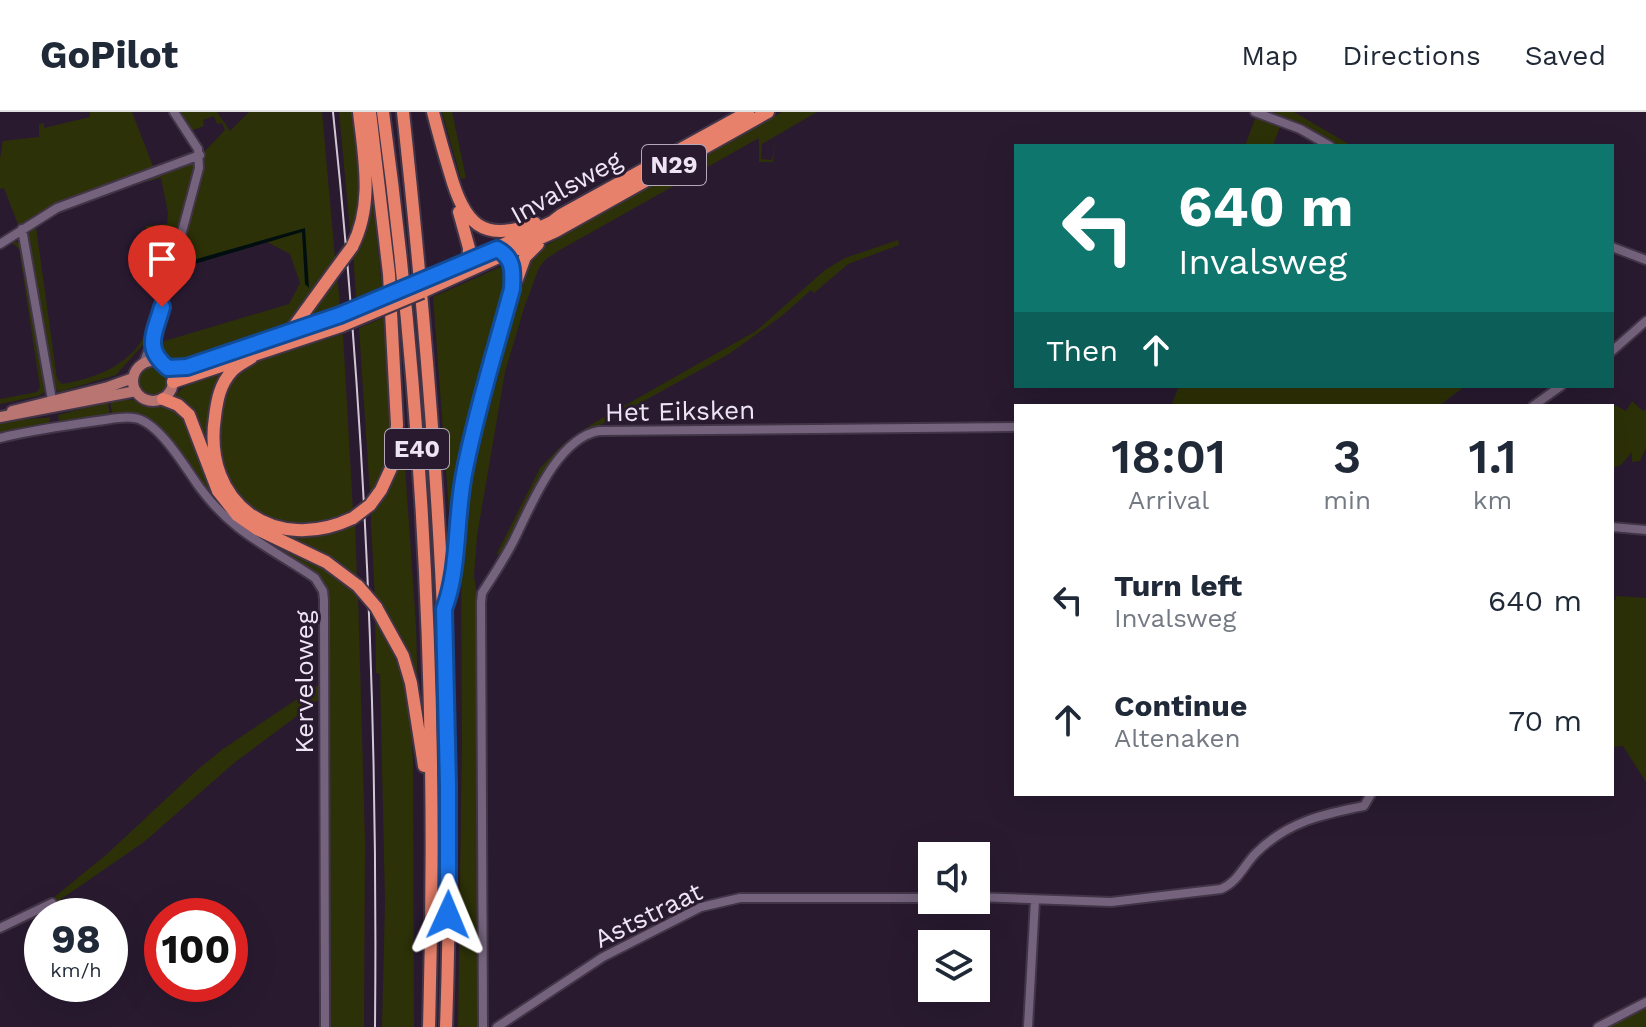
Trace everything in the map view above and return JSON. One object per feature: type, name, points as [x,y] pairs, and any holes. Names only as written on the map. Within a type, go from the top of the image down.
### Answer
[{"type":"highway","points":[[289,334],[352,247],[360,231],[366,193],[359,112]]},
{"type":"highway","points":[[252,357],[237,366],[226,378],[217,400],[213,445],[217,469],[227,489],[247,512],[277,528],[318,531],[353,518],[370,505],[381,490],[392,466],[397,425],[389,274],[370,112]]},
{"type":"highway","name":"E40","points":[[383,112],[412,378],[422,538],[430,787],[429,1027]]},
{"type":"highway","name":"E40","points":[[403,112],[428,360],[444,609],[449,854],[446,1027]]},
{"type":"highway","points":[[433,112],[455,190],[469,219],[485,230],[510,231],[561,215]]},
{"type":"highway","name":"Invalsweg","points":[[444,277],[464,274],[561,215],[748,112]]},
{"type":"highway","name":"Invalsweg","points":[[444,277],[470,261],[556,231],[768,112]]},
{"type":"highway","points":[[455,190],[456,205],[469,248],[470,261],[464,274]]},
{"type":"highway","points":[[444,609],[452,589],[464,469],[512,289],[525,257],[556,231]]},
{"type":"highway","points":[[502,252],[514,271],[512,289]]},
{"type":"highway","name":"N29","points":[[173,382],[187,375],[252,357],[444,277]]},
{"type":"highway","name":"N29","points":[[164,365],[187,367],[340,320]]},
{"type":"highway","points":[[163,399],[178,405],[189,415],[218,491],[237,515],[279,541],[326,562],[358,586],[376,607],[403,656],[430,787]]},
{"type":"main road","points":[[0,416],[122,392],[136,391],[151,401],[163,399],[171,392],[173,382],[164,365],[151,361],[143,364],[133,378],[52,404]]},
{"type":"main road","points":[[133,378],[136,391]]},
{"type":"street","points":[[143,364],[199,168],[200,155],[174,112]]},
{"type":"street","points":[[1255,112],[1269,114],[1326,144]]},
{"type":"street","points":[[0,244],[39,217],[75,200],[200,155]]},
{"type":"street","points":[[22,229],[55,427]]},
{"type":"street","points":[[1614,248],[1646,260]]},
{"type":"street","points":[[1614,349],[1646,321]]},
{"type":"street","points":[[151,344],[164,365]]},
{"type":"street","points":[[1536,404],[1558,388]]},
{"type":"street","points":[[1552,392],[1552,404]]},
{"type":"street","name":"Kerveloweg","points":[[0,438],[112,419],[142,420],[174,452],[231,524],[315,578],[323,591],[325,1027]]},
{"type":"street","name":"Het Eiksken","points":[[483,1027],[482,593],[553,467],[585,435],[599,431],[1014,427]]},
{"type":"street","points":[[1614,527],[1646,530]]},
{"type":"street","points":[[990,898],[1111,902],[1221,889],[1234,881],[1253,856],[1283,831],[1312,818],[1364,806],[1370,796]]},
{"type":"street","name":"Aststraat","points":[[497,1027],[613,951],[688,912],[711,904],[740,898],[918,898]]},
{"type":"street","points":[[1028,1027],[1035,900]]},
{"type":"street","points":[[0,928],[24,916]]},
{"type":"street","points":[[1598,1027],[1646,1002]]},
{"type":"green space","points":[[90,112],[132,112],[154,169],[70,199],[19,227],[4,188],[0,189],[3,141],[39,137],[39,124],[44,123],[44,128],[90,117]]},
{"type":"green space","points":[[177,112],[217,112],[230,131],[249,112],[322,112],[335,258],[285,328],[178,361],[162,353],[158,343],[289,304],[300,283],[290,254],[267,242],[175,269],[202,154],[225,130],[222,123],[217,124],[214,116],[203,120],[204,126],[190,131]]},
{"type":"green space","points":[[339,112],[351,112],[360,172],[359,203],[350,230]]},
{"type":"green space","points":[[442,112],[452,112],[466,178],[461,179]]},
{"type":"green space","points":[[782,112],[817,112],[762,144],[761,159],[772,160],[775,140],[773,162],[759,162],[759,138],[558,251],[539,268],[525,305],[505,372],[477,536],[474,576],[478,603],[481,1027],[458,1027],[461,553],[476,458],[524,280],[531,262],[545,246]]},
{"type":"green space","points":[[1273,112],[1294,112],[1349,144],[1332,144]]},
{"type":"green space","points":[[1256,116],[1281,124],[1274,144],[1246,144]]},
{"type":"green space","points":[[192,162],[196,166],[148,339],[116,375],[59,392],[53,385],[28,231],[55,212],[78,202]],"holes":[[[161,178],[168,213],[167,224],[145,226],[157,263],[163,262],[165,271],[143,338],[125,359],[102,373],[62,384],[57,379],[36,227],[80,203]]]},
{"type":"green space","points":[[370,175],[382,289],[356,298],[353,251]]},
{"type":"green space","points":[[898,240],[899,245],[848,264],[814,293],[811,290],[783,315],[729,354],[593,429],[540,481],[503,552],[496,555],[540,468],[563,444],[592,424],[756,331],[825,270],[845,258]]},
{"type":"green space","points":[[10,241],[19,244],[25,257],[45,392],[0,404],[0,399],[37,392],[40,387],[19,249]]},
{"type":"green space","points":[[507,264],[511,273],[450,524],[433,297]]},
{"type":"green space","points":[[337,274],[340,305],[302,323]]},
{"type":"green space","points":[[385,317],[391,385],[390,433],[381,476],[370,494],[359,328]]},
{"type":"green space","points":[[343,334],[353,511],[333,520],[312,524],[271,518],[254,509],[239,495],[228,477],[221,454],[220,436],[229,383],[236,372],[258,359]]},
{"type":"green space","points":[[153,365],[164,369],[168,380],[164,391],[153,395],[142,391],[138,380],[142,369]]},
{"type":"green space","points":[[229,370],[216,397],[211,448],[217,476],[230,499],[248,517],[270,529],[296,534],[324,532],[355,523],[357,580],[342,568],[254,524],[226,498],[212,469],[194,417],[188,408],[173,398],[188,382]]},
{"type":"green space","points":[[1178,388],[1462,388],[1442,404],[1172,404]]},
{"type":"green space","points":[[133,400],[145,407],[163,405],[178,410],[189,425],[209,486],[225,510],[256,536],[328,571],[358,595],[365,840],[364,1027],[327,1027],[324,587],[234,524],[150,423],[113,417],[110,402]]},
{"type":"green space","points":[[1632,401],[1643,411],[1646,409],[1646,448],[1640,461],[1632,462],[1632,452],[1621,465],[1614,467],[1614,407],[1626,411]]},
{"type":"green space","points":[[108,402],[110,418],[59,422],[58,415]]},
{"type":"green space","points":[[50,417],[49,425],[0,436],[0,422]]},
{"type":"green space","points":[[402,423],[418,703],[406,655],[395,629],[375,600],[371,510],[397,467]]},
{"type":"green space","points":[[1616,596],[1646,598],[1646,782],[1623,746],[1614,747]]},
{"type":"green space","points":[[375,620],[379,620],[398,663],[411,717],[414,1027],[382,1027],[385,903],[380,674],[376,673]]},
{"type":"green space","points":[[321,683],[321,698],[234,763],[144,842],[63,898],[53,898],[107,854],[223,749]]},
{"type":"green space","points":[[1646,1006],[1646,1027],[1607,1027]]},
{"type":"shaded area","points":[[305,228],[309,288],[305,284],[302,232],[181,268],[179,264]]},
{"type":"railway","points":[[333,112],[353,340],[367,569],[374,798],[375,1027]]},
{"type":"route","points":[[162,307],[151,344],[154,353],[168,368],[187,367],[340,315],[497,249],[510,260],[514,271],[512,289],[464,469],[452,589],[444,609],[448,915]]}]
